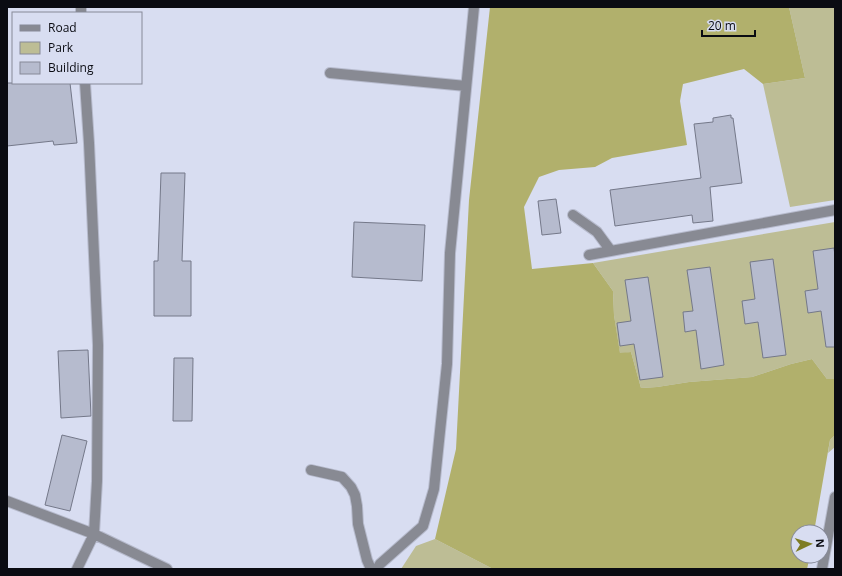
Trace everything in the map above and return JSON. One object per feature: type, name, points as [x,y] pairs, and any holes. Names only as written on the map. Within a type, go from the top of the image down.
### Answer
[{"type":"street","points":[[377,569],[380,564],[423,526],[434,489],[447,364],[450,253],[474,7]]},
{"type":"street","points":[[330,73],[466,86]]},
{"type":"street","points":[[77,569],[94,534],[97,481],[98,345],[90,158],[85,84]]},
{"type":"street","points":[[589,255],[835,210]]},
{"type":"street","points":[[573,215],[597,232],[611,251]]},
{"type":"street","points":[[311,470],[342,477],[351,487],[355,495],[358,524],[367,560],[372,569]]},
{"type":"street","points":[[822,569],[835,497]]},
{"type":"street","points":[[7,501],[94,534],[167,569]]},
{"type":"green space","points":[[789,7],[835,7],[835,200],[790,207],[763,84],[805,78]]},
{"type":"green space","points":[[835,222],[835,379],[827,379],[812,359],[791,364],[752,377],[689,382],[641,388],[631,352],[620,354],[614,315],[613,291],[593,263]]},
{"type":"green space","points":[[835,435],[835,447],[828,453],[830,440]]},
{"type":"green space","points":[[435,539],[493,569],[401,569],[416,546]]},
{"type":"shaded area","points":[[490,7],[789,7],[805,78],[763,84],[744,69],[683,84],[680,101],[687,145],[612,158],[595,167],[559,170],[539,177],[524,207],[532,269],[593,263],[613,291],[614,315],[620,353],[631,352],[641,388],[689,382],[752,377],[791,364],[812,359],[827,379],[835,379],[835,435],[830,440],[815,524],[790,524],[790,564],[808,564],[807,569],[493,569],[435,539],[456,449],[469,200]]},
{"type":"building","points":[[7,83],[70,84],[77,143],[54,145],[53,141],[7,146]]},
{"type":"building","points":[[731,115],[731,118],[733,118],[742,183],[710,187],[713,221],[693,223],[692,215],[615,226],[610,190],[701,178],[694,124],[713,122],[713,118]]},
{"type":"building","points":[[161,173],[185,173],[182,261],[191,261],[191,316],[154,316],[154,261],[158,261]]},
{"type":"building","points":[[556,199],[561,233],[542,235],[538,201]]},
{"type":"building","points":[[354,222],[425,225],[422,281],[352,277]]},
{"type":"building","points":[[834,248],[835,347],[826,347],[821,311],[808,313],[805,291],[818,289],[813,251]]},
{"type":"building","points":[[773,259],[786,355],[763,358],[758,322],[745,324],[742,301],[755,299],[750,262]]},
{"type":"building","points":[[710,267],[724,365],[701,369],[696,330],[685,332],[683,312],[693,311],[687,270]]},
{"type":"building","points":[[648,277],[663,377],[640,380],[634,344],[620,346],[617,323],[631,321],[625,280]]},
{"type":"building","points":[[88,350],[91,416],[61,418],[58,351]]},
{"type":"building","points":[[174,358],[193,358],[192,421],[173,421]]},
{"type":"building","points":[[62,435],[87,441],[70,511],[45,505]]}]
